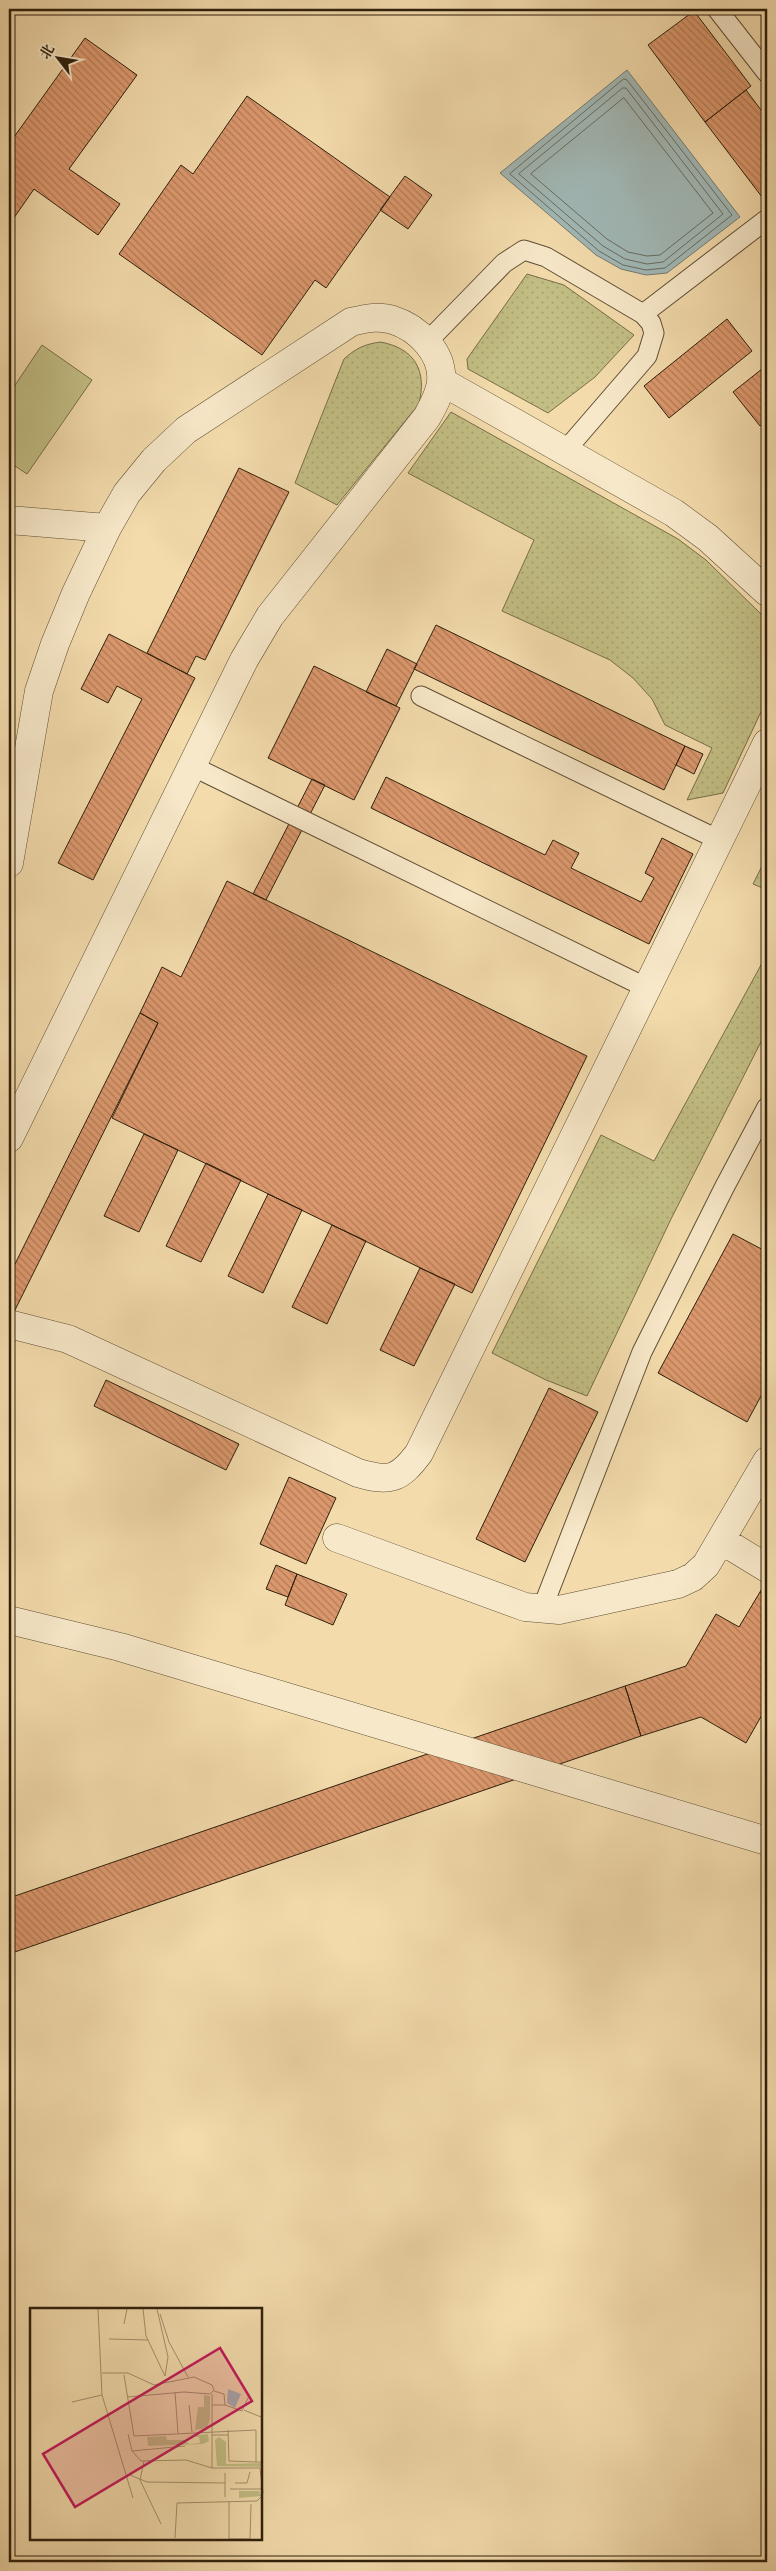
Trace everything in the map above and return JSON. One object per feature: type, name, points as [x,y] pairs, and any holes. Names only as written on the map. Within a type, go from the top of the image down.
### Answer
[{"type":"street","points":[[9,863],[40,691],[55,644],[76,593],[107,528],[128,493],[154,460],[186,430],[351,322],[370,318],[392,319],[412,328],[427,342],[438,361],[441,381],[436,400],[427,417],[270,616],[244,660],[9,1138]]},
{"type":"street","points":[[441,381],[674,512],[708,538],[767,592]]},
{"type":"street","points":[[9,520],[107,528]]},
{"type":"street","points":[[9,1324],[68,1339],[358,1473],[375,1478],[392,1479],[407,1469],[419,1453],[767,742]]},
{"type":"street","points":[[337,1538],[525,1607],[559,1610],[678,1584],[694,1577],[706,1565],[767,1461]]},
{"type":"street","points":[[721,1540],[767,1568]]},
{"type":"street","points":[[9,1620],[120,1647],[767,1840]]},
{"type":"lane","points":[[718,9],[767,73]]},
{"type":"lane","points":[[644,314],[767,219]]},
{"type":"lane","points":[[427,342],[504,262],[524,250],[546,257],[644,314],[651,323],[654,333],[646,356],[565,451]]},
{"type":"lane","points":[[421,696],[719,840]]},
{"type":"lane","points":[[192,766],[647,988]]},
{"type":"lane","points":[[542,1609],[642,1352],[719,1197],[767,1107]]},
{"type":"shaded area","points":[[527,274],[564,285],[634,335],[595,377],[548,413],[468,369],[467,359]]},
{"type":"shaded area","points":[[381,342],[402,350],[416,363],[421,381],[419,404],[337,505],[295,483],[344,359],[361,347]]},
{"type":"shaded area","points":[[42,345],[92,380],[27,474],[9,462],[9,394]]},
{"type":"shaded area","points":[[451,412],[678,539],[706,560],[767,620],[767,699],[723,793],[687,800],[712,748],[665,725],[652,699],[633,678],[610,660],[502,611],[534,540],[408,473]]},
{"type":"shaded area","points":[[767,856],[767,890],[753,884]]},
{"type":"shaded area","points":[[767,954],[767,1030],[671,1219],[587,1396],[546,1380],[492,1353],[601,1135],[654,1161]]},
{"type":"water","points":[[627,70],[740,217],[667,273],[646,275],[621,269],[596,255],[500,173]]},
{"type":"building","points":[[694,11],[751,86],[705,122],[648,45]]},
{"type":"building","points":[[85,38],[137,75],[69,169],[120,204],[98,235],[34,189],[9,225],[9,144]]},
{"type":"building","points":[[746,90],[767,118],[767,193],[762,197],[705,122]]},
{"type":"building","points":[[247,96],[390,197],[326,288],[315,280],[262,355],[119,254],[181,165],[193,174]]},
{"type":"building","points":[[405,176],[432,195],[408,229],[380,210]]},
{"type":"building","points":[[727,319],[752,351],[669,418],[644,386]]},
{"type":"building","points":[[767,365],[767,420],[760,426],[733,392]]},
{"type":"building","points":[[239,468],[289,492],[205,660],[196,656],[187,674],[147,653]]},
{"type":"building","points":[[436,625],[685,746],[664,790],[414,669]]},
{"type":"building","points":[[109,634],[195,678],[93,880],[58,863],[142,699],[117,686],[108,703],[81,689]]},
{"type":"building","points":[[387,649],[417,664],[396,706],[366,692]]},
{"type":"building","points":[[314,666],[400,708],[354,800],[268,758]]},
{"type":"building","points":[[685,746],[703,754],[694,774],[676,765]]},
{"type":"building","points":[[386,777],[545,855],[553,840],[579,853],[571,868],[641,902],[654,878],[645,873],[662,838],[693,854],[649,944],[371,808]]},
{"type":"building","points":[[312,779],[325,785],[266,900],[253,894]]},
{"type":"building","points":[[227,881],[587,1056],[472,1293],[112,1118],[158,1023],[140,1013],[162,967],[181,977]]},
{"type":"building","points":[[140,1013],[158,1023],[9,1322],[9,1276]]},
{"type":"building","points":[[144,1134],[178,1150],[139,1232],[104,1216]]},
{"type":"building","points":[[206,1163],[241,1180],[201,1262],[166,1246]]},
{"type":"building","points":[[268,1194],[302,1210],[263,1293],[228,1276]]},
{"type":"building","points":[[332,1225],[366,1241],[327,1324],[292,1307]]},
{"type":"building","points":[[733,1234],[767,1252],[767,1385],[747,1422],[658,1373]]},
{"type":"building","points":[[420,1268],[455,1284],[414,1366],[380,1350]]},
{"type":"building","points":[[106,1380],[239,1444],[226,1470],[94,1406]]},
{"type":"building","points":[[549,1388],[598,1412],[525,1562],[476,1539]]},
{"type":"building","points":[[289,1477],[336,1498],[306,1564],[260,1544]]},
{"type":"building","points":[[276,1565],[297,1574],[288,1597],[266,1589]]},
{"type":"building","points":[[297,1574],[347,1594],[333,1625],[285,1605]]},
{"type":"building","points":[[767,1580],[767,1596],[760,1592]]},
{"type":"building","points":[[760,1592],[767,1596],[767,1706],[746,1743],[701,1717],[641,1736],[625,1686],[686,1666],[716,1614],[739,1627]]},
{"type":"building","points":[[625,1686],[641,1736],[9,1954],[9,1898]]}]
